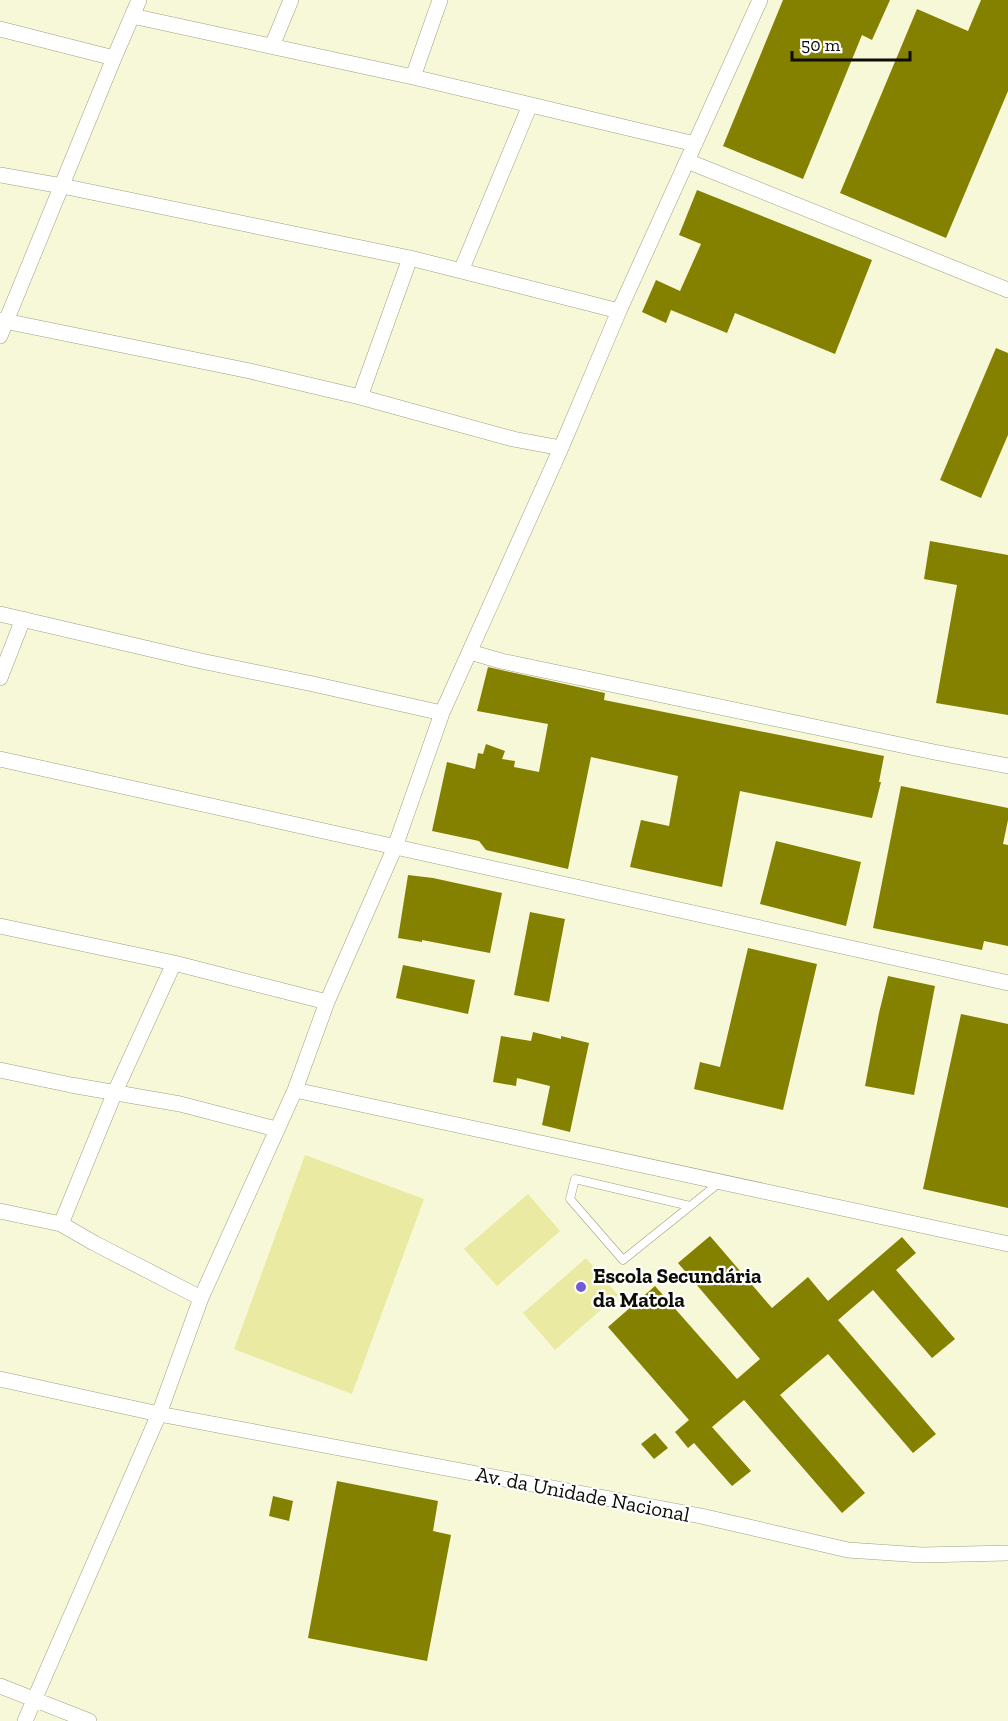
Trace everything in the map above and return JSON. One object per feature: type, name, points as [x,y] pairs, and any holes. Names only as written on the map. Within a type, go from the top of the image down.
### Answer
[{"type":"street","points":[[0,336],[3,320],[140,0]]},
{"type":"street","points":[[272,46],[291,0]]},
{"type":"street","points":[[413,77],[440,0]]},
{"type":"street","points":[[25,1721],[159,1414],[201,1298],[295,1090],[327,1002],[395,847],[442,713],[561,448],[619,311],[760,0]]},
{"type":"street","points":[[132,16],[413,77],[694,144]]},
{"type":"street","points":[[0,29],[114,58]]},
{"type":"street","points":[[461,270],[530,105]]},
{"type":"street","points":[[687,161],[1008,290]]},
{"type":"street","points":[[0,175],[410,258],[619,311]]},
{"type":"street","points":[[360,397],[410,258]]},
{"type":"street","points":[[3,320],[250,371],[360,397],[513,439],[561,448]]},
{"type":"street","points":[[0,614],[201,661],[442,713]]},
{"type":"street","points":[[0,678],[23,619]]},
{"type":"street","points":[[470,652],[501,661],[1008,766]]},
{"type":"street","points":[[0,759],[1008,983]]},
{"type":"street","points":[[0,926],[174,963],[327,1002]]},
{"type":"street","points":[[60,1224],[115,1092],[174,963]]},
{"type":"street","points":[[0,1070],[71,1086],[180,1104],[276,1129]]},
{"type":"street","points":[[295,1090],[1008,1244]]},
{"type":"street","points":[[0,1211],[60,1224],[201,1298]]},
{"type":"street","name":"Av. da Unidade Nacional","points":[[0,1379],[159,1414],[701,1516],[848,1550],[922,1555],[1008,1553]]},
{"type":"street","points":[[0,1686],[89,1721]]},
{"type":"lane","points":[[690,1206],[574,1179],[570,1199],[623,1260],[720,1182]]},
{"type":"green space","points":[[305,1155],[424,1199],[352,1394],[234,1349]]},
{"type":"green space","points":[[528,1194],[560,1231],[497,1286],[464,1249]]},
{"type":"green space","points":[[586,1258],[618,1295],[555,1350],[523,1313]]},
{"type":"building","points":[[783,0],[890,0],[872,40],[862,35],[803,179],[723,146]]},
{"type":"building","points":[[981,0],[1008,0],[1008,91],[946,238],[840,193],[917,9],[968,31]]},
{"type":"building","points":[[697,190],[872,260],[835,354],[735,313],[727,333],[671,310],[666,323],[642,312],[656,280],[680,291],[701,244],[679,235]]},
{"type":"building","points":[[996,348],[1008,353],[1008,435],[981,498],[940,480]]},
{"type":"building","points":[[930,541],[1008,555],[1008,715],[936,703],[957,585],[924,579]]},
{"type":"building","points":[[488,667],[605,693],[604,700],[884,756],[879,782],[881,782],[872,818],[740,791],[722,887],[630,867],[641,820],[669,826],[678,776],[591,757],[568,869],[486,850],[479,841],[432,831],[447,762],[475,769],[478,753],[483,754],[486,744],[505,751],[502,759],[515,761],[514,767],[539,772],[548,724],[477,711]]},
{"type":"building","points":[[901,786],[1008,808],[1003,844],[1008,845],[1008,946],[984,941],[982,950],[873,928]]},
{"type":"building","points":[[776,841],[861,862],[846,926],[760,904]]},
{"type":"building","points":[[408,875],[502,893],[490,953],[422,940],[422,942],[398,938]]},
{"type":"building","points":[[530,912],[565,919],[549,1002],[514,995]]},
{"type":"building","points":[[748,948],[817,964],[783,1110],[694,1089],[700,1062],[720,1067]]},
{"type":"building","points":[[403,965],[475,980],[468,1014],[396,998]]},
{"type":"building","points":[[888,976],[935,986],[914,1095],[865,1086]]},
{"type":"building","points":[[961,1014],[1008,1024],[1008,1208],[923,1189]]},
{"type":"building","points":[[533,1032],[589,1043],[570,1132],[542,1125],[550,1086],[517,1078],[516,1086],[493,1082],[501,1036],[531,1041]]},
{"type":"building","points":[[710,1236],[772,1308],[808,1277],[828,1301],[902,1237],[916,1253],[896,1270],[955,1339],[932,1358],[873,1290],[838,1320],[936,1434],[913,1453],[828,1354],[780,1395],[865,1493],[842,1513],[744,1400],[712,1427],[751,1471],[732,1486],[694,1443],[688,1448],[675,1432],[689,1420],[608,1327],[655,1286],[737,1379],[760,1359],[678,1263]]},
{"type":"building","points":[[655,1433],[668,1448],[654,1459],[641,1444]]},
{"type":"building","points":[[337,1481],[438,1501],[433,1531],[451,1535],[427,1661],[308,1638]]},
{"type":"building","points":[[273,1496],[293,1501],[289,1521],[269,1516]]},
{"type":"place","name":"Escola Secundária da Matola","points":[[581,1287]]}]
